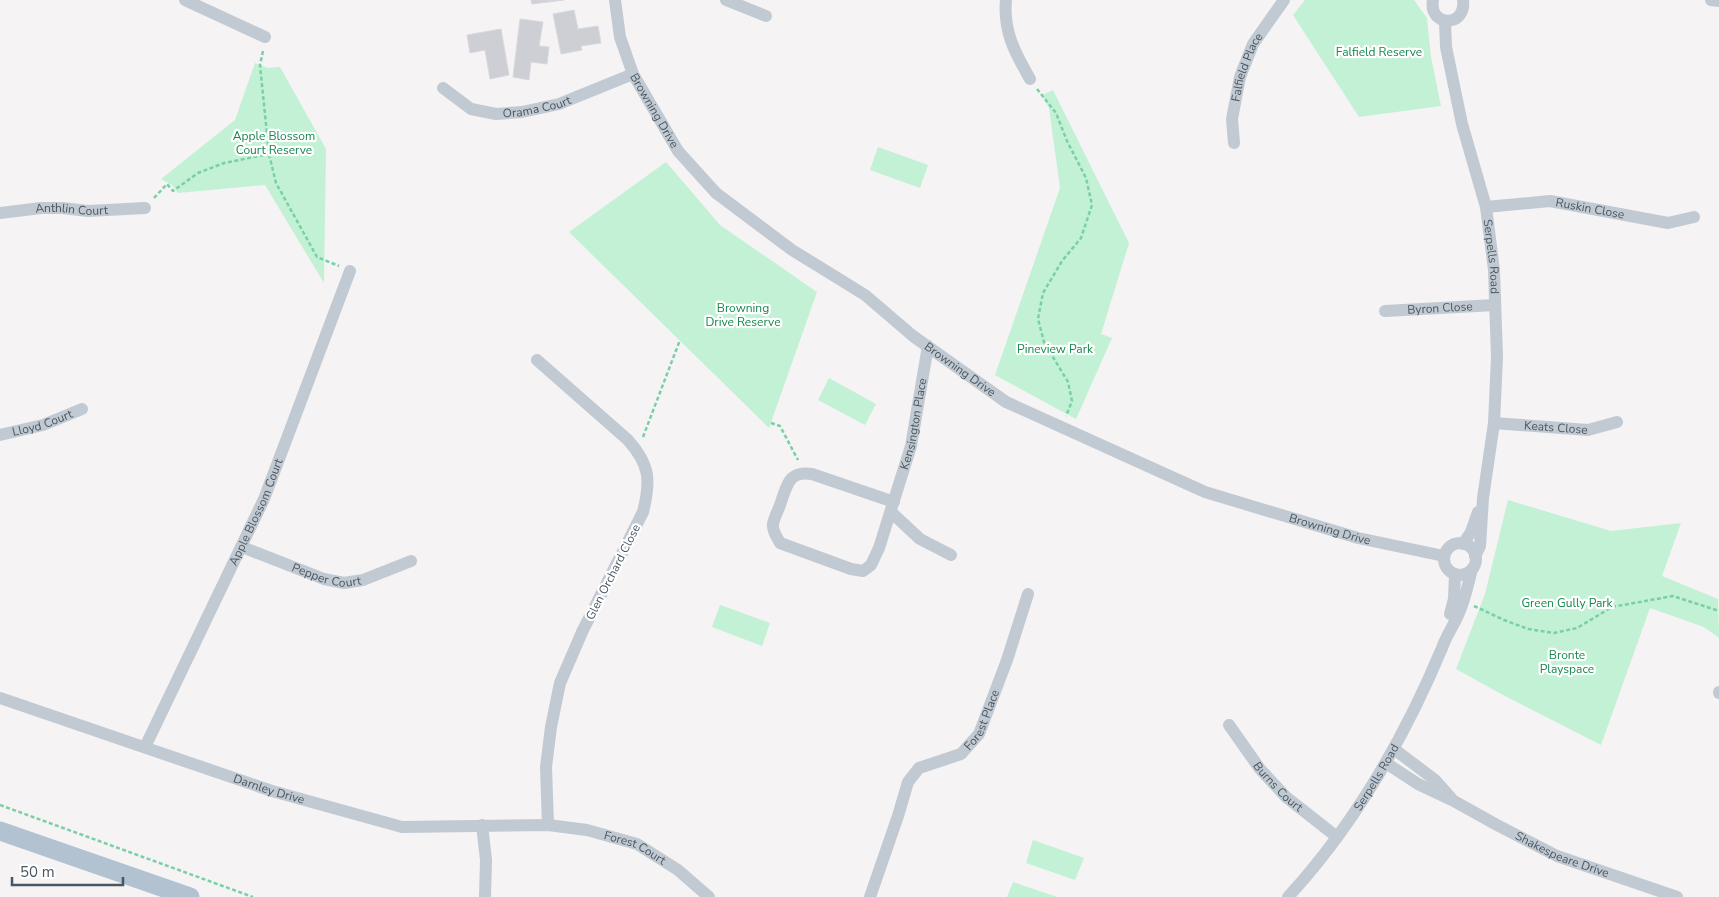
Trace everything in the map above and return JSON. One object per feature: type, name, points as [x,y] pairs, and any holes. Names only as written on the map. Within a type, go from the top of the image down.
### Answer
[{"type":"main road","points":[[0,830],[190,897]]},
{"type":"street","points":[[185,0],[266,37]]},
{"type":"street","name":"Browning Drive","points":[[615,0],[620,37],[634,74],[678,151],[716,193],[792,250],[865,295],[928,346],[1006,402],[1205,492],[1358,538],[1444,556]]},
{"type":"street","points":[[726,0],[766,16]]},
{"type":"street","points":[[1006,0],[1005,13],[1012,47],[1030,79]]},
{"type":"street","name":"Falfield Place","points":[[1234,143],[1232,118],[1240,77],[1253,44],[1284,0]]},
{"type":"street","points":[[1434,0],[1433,10],[1440,18],[1445,20],[1456,19],[1460,16],[1463,11],[1463,0]]},
{"type":"street","points":[[1711,0],[1719,2]]},
{"type":"street","name":"Serpells Road","points":[[1445,20],[1446,47],[1462,124],[1486,207],[1494,270],[1497,357],[1494,423],[1483,498],[1480,546],[1475,556]]},
{"type":"street","name":"Orama Court","points":[[443,88],[471,109],[496,114],[522,112],[559,104],[634,74]]},
{"type":"street","name":"Ruskin Close","points":[[1486,207],[1550,201],[1668,224],[1694,217]]},
{"type":"street","name":"Anthlin Court","points":[[0,213],[41,208],[88,210],[145,208]]},
{"type":"street","name":"Apple Blossom Court","points":[[145,747],[242,547],[279,462],[350,270]]},
{"type":"street","name":"Byron Close","points":[[1385,311],[1495,305]]},
{"type":"street","name":"Kensington Place","points":[[804,473],[795,474],[789,480],[773,524],[774,533],[780,543],[851,569],[863,570],[872,565],[893,507],[911,446],[928,346]]},
{"type":"street","name":"Glen Orchard Close","points":[[537,360],[638,450],[645,464],[648,477],[643,512],[583,630],[560,683],[551,727],[546,768],[548,824]]},
{"type":"street","name":"Lloyd Court","points":[[0,435],[43,425],[82,409]]},
{"type":"street","name":"Keats Close","points":[[1494,423],[1588,430],[1616,422]]},
{"type":"street","points":[[804,473],[812,474],[893,507],[920,539],[951,555]]},
{"type":"street","name":"Serpells Road","points":[[1463,544],[1471,532],[1483,498]]},
{"type":"street","points":[[1463,544],[1474,551],[1474,565],[1466,574],[1454,574],[1446,567],[1444,556],[1451,546],[1463,544]]},
{"type":"street","name":"Pepper Court","points":[[242,547],[324,579],[344,583],[363,580],[411,561]]},
{"type":"street","name":"Serpells Road","points":[[1288,897],[1337,837],[1394,749],[1413,713],[1459,612],[1472,569]]},
{"type":"street","name":"Serpells Road","points":[[1442,646],[1454,599],[1454,574]]},
{"type":"street","name":"Forest Place","points":[[870,897],[908,782],[920,768],[961,754],[979,734],[1007,660],[1028,594]]},
{"type":"street","name":"Darnley Drive","points":[[0,698],[272,792],[402,827],[548,824]]},
{"type":"street","name":"Burns Court","points":[[1230,725],[1260,769],[1286,797],[1337,837]]},
{"type":"street","name":"Shakespeare Drive","points":[[1394,749],[1435,780],[1452,800]]},
{"type":"street","name":"Shakespeare Drive","points":[[1386,763],[1418,784],[1557,856],[1646,892],[1678,897]]},
{"type":"street","name":"Forest Court","points":[[548,824],[587,830],[637,844],[678,870],[709,897]]},
{"type":"street","points":[[482,826],[486,860],[485,897]]},
{"type":"path","points":[[266,37],[260,66],[269,154],[276,183],[316,257],[350,270]]},
{"type":"path","points":[[1030,79],[1056,113],[1067,142],[1086,178],[1092,205],[1080,238],[1062,261],[1043,293],[1038,319],[1044,342],[1068,382],[1072,401],[1062,427]]},
{"type":"path","points":[[145,208],[167,184],[173,191],[198,173],[224,163],[269,154]]},
{"type":"path","points":[[638,450],[680,340]]},
{"type":"path","points":[[771,423],[780,426],[804,473]]},
{"type":"path","points":[[1462,602],[1528,629],[1554,633],[1577,628],[1612,606],[1673,596],[1719,611]]},
{"type":"path","points":[[0,805],[254,897]]},
{"type":"green space","name":"Falfield Reserve","points":[[1305,0],[1414,0],[1427,18],[1431,57],[1441,106],[1359,117],[1293,15]]},
{"type":"green space","name":"Apple Blossom Court Reserve","points":[[255,63],[268,68],[280,67],[326,149],[324,283],[265,185],[178,193],[172,185],[161,179],[235,120]]},
{"type":"green space","name":"Pineview Park","points":[[1053,90],[1129,243],[1101,334],[1112,338],[1076,419],[995,375],[1060,188],[1049,108],[1042,95]]},
{"type":"green space","points":[[878,147],[928,165],[920,188],[870,170]]},
{"type":"green space","name":"Browning Drive Reserve","points":[[666,162],[720,225],[817,292],[769,428],[569,232]]},
{"type":"green space","points":[[829,378],[876,404],[865,425],[818,400]]},
{"type":"green space","name":"Green Gully Park","points":[[1508,500],[1611,531],[1681,523],[1662,576],[1718,599],[1719,638],[1704,627],[1650,608],[1601,745],[1456,669],[1485,594]]},
{"type":"green space","points":[[720,605],[770,623],[762,646],[712,627]]},
{"type":"green space","points":[[1033,840],[1084,858],[1075,880],[1026,863]]},
{"type":"green space","points":[[1013,882],[1057,897],[1007,897]]},
{"type":"building","points":[[531,0],[564,0],[532,4]]},
{"type":"building","points":[[574,10],[578,29],[598,26],[601,43],[581,46],[582,50],[561,54],[553,14]]},
{"type":"building","points":[[520,19],[543,22],[539,46],[549,47],[547,64],[531,62],[529,80],[513,77]]},
{"type":"building","points":[[501,29],[509,75],[490,79],[485,50],[470,53],[467,35]]},
{"type":"park label","name":"Bronte Playspace","points":[[1567,662]]}]
